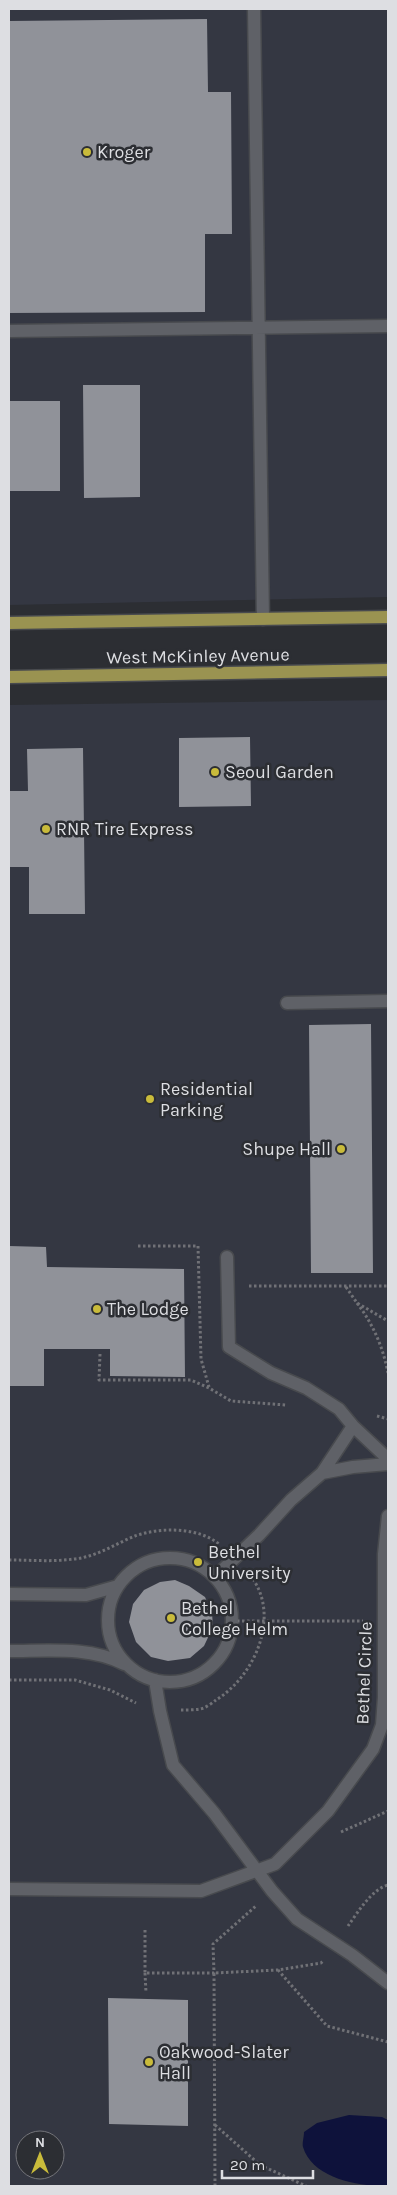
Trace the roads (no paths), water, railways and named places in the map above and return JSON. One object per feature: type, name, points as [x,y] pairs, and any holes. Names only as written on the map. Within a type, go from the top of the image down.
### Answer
[{"type":"main road","name":"West McKinley Avenue","points":[[9,623],[388,617]]},
{"type":"main road","name":"West McKinley Avenue","points":[[9,677],[388,670]]},
{"type":"street","points":[[254,9],[263,619]]},
{"type":"street","points":[[9,331],[388,326]]},
{"type":"street","points":[[287,1003],[388,1001]]},
{"type":"street","points":[[227,1257],[229,1347],[271,1373],[306,1388],[339,1409],[353,1426],[388,1459]]},
{"type":"street","points":[[214,1577],[291,1500],[322,1473],[353,1426]]},
{"type":"street","points":[[322,1473],[353,1467],[388,1464]]},
{"type":"street","name":"Bethel Circle","points":[[9,1889],[201,1891],[275,1864],[328,1811],[373,1749],[382,1725],[384,1697],[384,1554],[388,1516]]},
{"type":"street","points":[[9,1651],[86,1652],[113,1659],[141,1675],[155,1680],[174,1682],[192,1678],[208,1669],[221,1656],[229,1639],[232,1621],[228,1597],[214,1577],[200,1566],[182,1559],[164,1558],[146,1563],[130,1573],[118,1586],[108,1610],[109,1634],[113,1646],[128,1666]]},
{"type":"street","points":[[9,1594],[86,1595],[118,1586]]},
{"type":"street","points":[[155,1680],[160,1711],[173,1765],[214,1813],[272,1891],[297,1919],[335,1944],[388,1984]]},
{"type":"place","name":"Kroger","points":[[87,152]]},
{"type":"place","name":"Seoul Garden","points":[[215,772]]},
{"type":"place","name":"RNR Tire Express","points":[[46,829]]},
{"type":"place","name":"Residential Parking","points":[[150,1099]]},
{"type":"place","name":"Shupe Hall","points":[[341,1149]]},
{"type":"place","name":"The Lodge","points":[[97,1309]]},
{"type":"place","name":"Bethel University","points":[[198,1562]]},
{"type":"place","name":"Bethel College Helm","points":[[171,1618]]},
{"type":"place","name":"Oakwood-Slater Hall","points":[[149,2062]]}]
